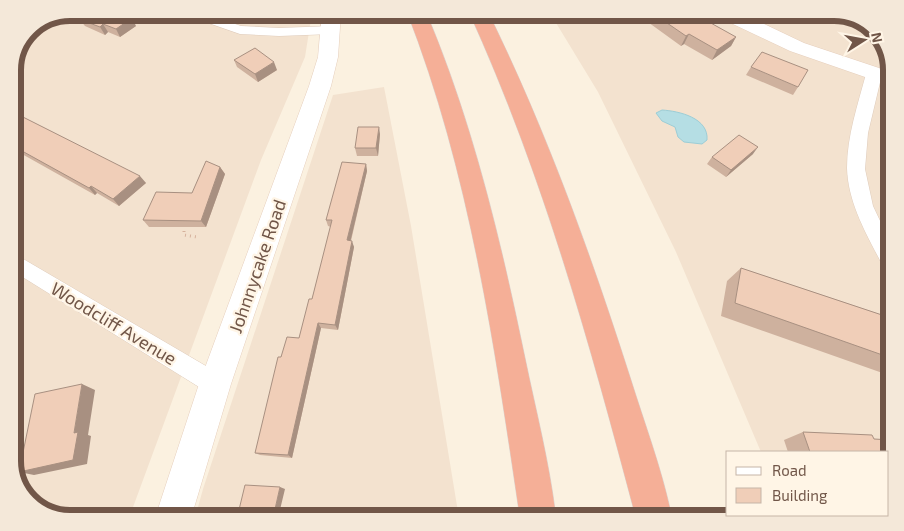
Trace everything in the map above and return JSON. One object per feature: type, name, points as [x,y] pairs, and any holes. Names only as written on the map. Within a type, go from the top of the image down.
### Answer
[{"type":"highway","points":[[419,21],[445,95],[470,177],[515,379],[537,510]]},
{"type":"highway","points":[[482,21],[512,85],[546,166],[578,258],[652,510]]},
{"type":"street","points":[[212,21],[240,30],[279,32],[332,21]]},
{"type":"street","name":"Johnnycake Road","points":[[176,510],[215,384],[320,86],[332,21]]},
{"type":"street","points":[[742,21],[797,47],[883,76],[858,145],[856,169],[864,203],[875,232],[883,246]]},
{"type":"street","name":"Woodcliff Avenue","points":[[21,266],[215,384]]},
{"type":"path","points":[[184,226],[184,235],[197,237]]},
{"type":"shaded area","points":[[70,21],[311,21],[305,57],[261,160],[132,510],[70,510],[51,506],[40,500],[31,491],[24,477],[21,464],[21,67],[26,48],[31,40],[43,29],[51,25]]},
{"type":"shaded area","points":[[555,21],[834,21],[853,25],[864,31],[873,40],[880,54],[883,67],[883,451],[761,451],[676,252],[598,92]]},
{"type":"shaded area","points":[[384,87],[411,226],[458,510],[197,510],[203,489],[333,95]]},
{"type":"water","points":[[662,110],[684,114],[698,121],[706,132],[707,140],[702,144],[684,142],[678,137],[675,127],[662,121],[656,113]]},
{"type":"building","points":[[84,21],[128,21],[116,29],[103,24],[100,27]]},
{"type":"building","points":[[664,21],[707,21],[736,37],[717,50],[689,34],[686,36]]},
{"type":"building","points":[[255,48],[274,62],[255,74],[234,60]]},
{"type":"building","points":[[762,52],[808,70],[798,87],[751,67]]},
{"type":"building","points":[[21,116],[140,176],[113,199],[91,186],[89,188],[21,150]]},
{"type":"building","points":[[358,127],[379,127],[376,148],[355,148]]},
{"type":"building","points":[[739,135],[758,147],[731,170],[712,157]]},
{"type":"building","points":[[206,161],[220,167],[201,221],[143,220],[156,192],[192,193]]},
{"type":"building","points":[[342,162],[366,164],[347,240],[352,241],[335,325],[318,323],[288,455],[255,453],[278,357],[281,357],[287,337],[299,338],[309,299],[312,299],[332,220],[326,220]]},
{"type":"building","points":[[741,268],[883,315],[883,355],[735,303]]},
{"type":"building","points":[[82,384],[74,433],[78,432],[73,460],[22,471],[21,462],[35,394]]},
{"type":"building","points":[[803,432],[872,435],[874,439],[883,440],[883,451],[810,451]]},
{"type":"building","points":[[245,485],[280,487],[275,510],[239,510]]}]
